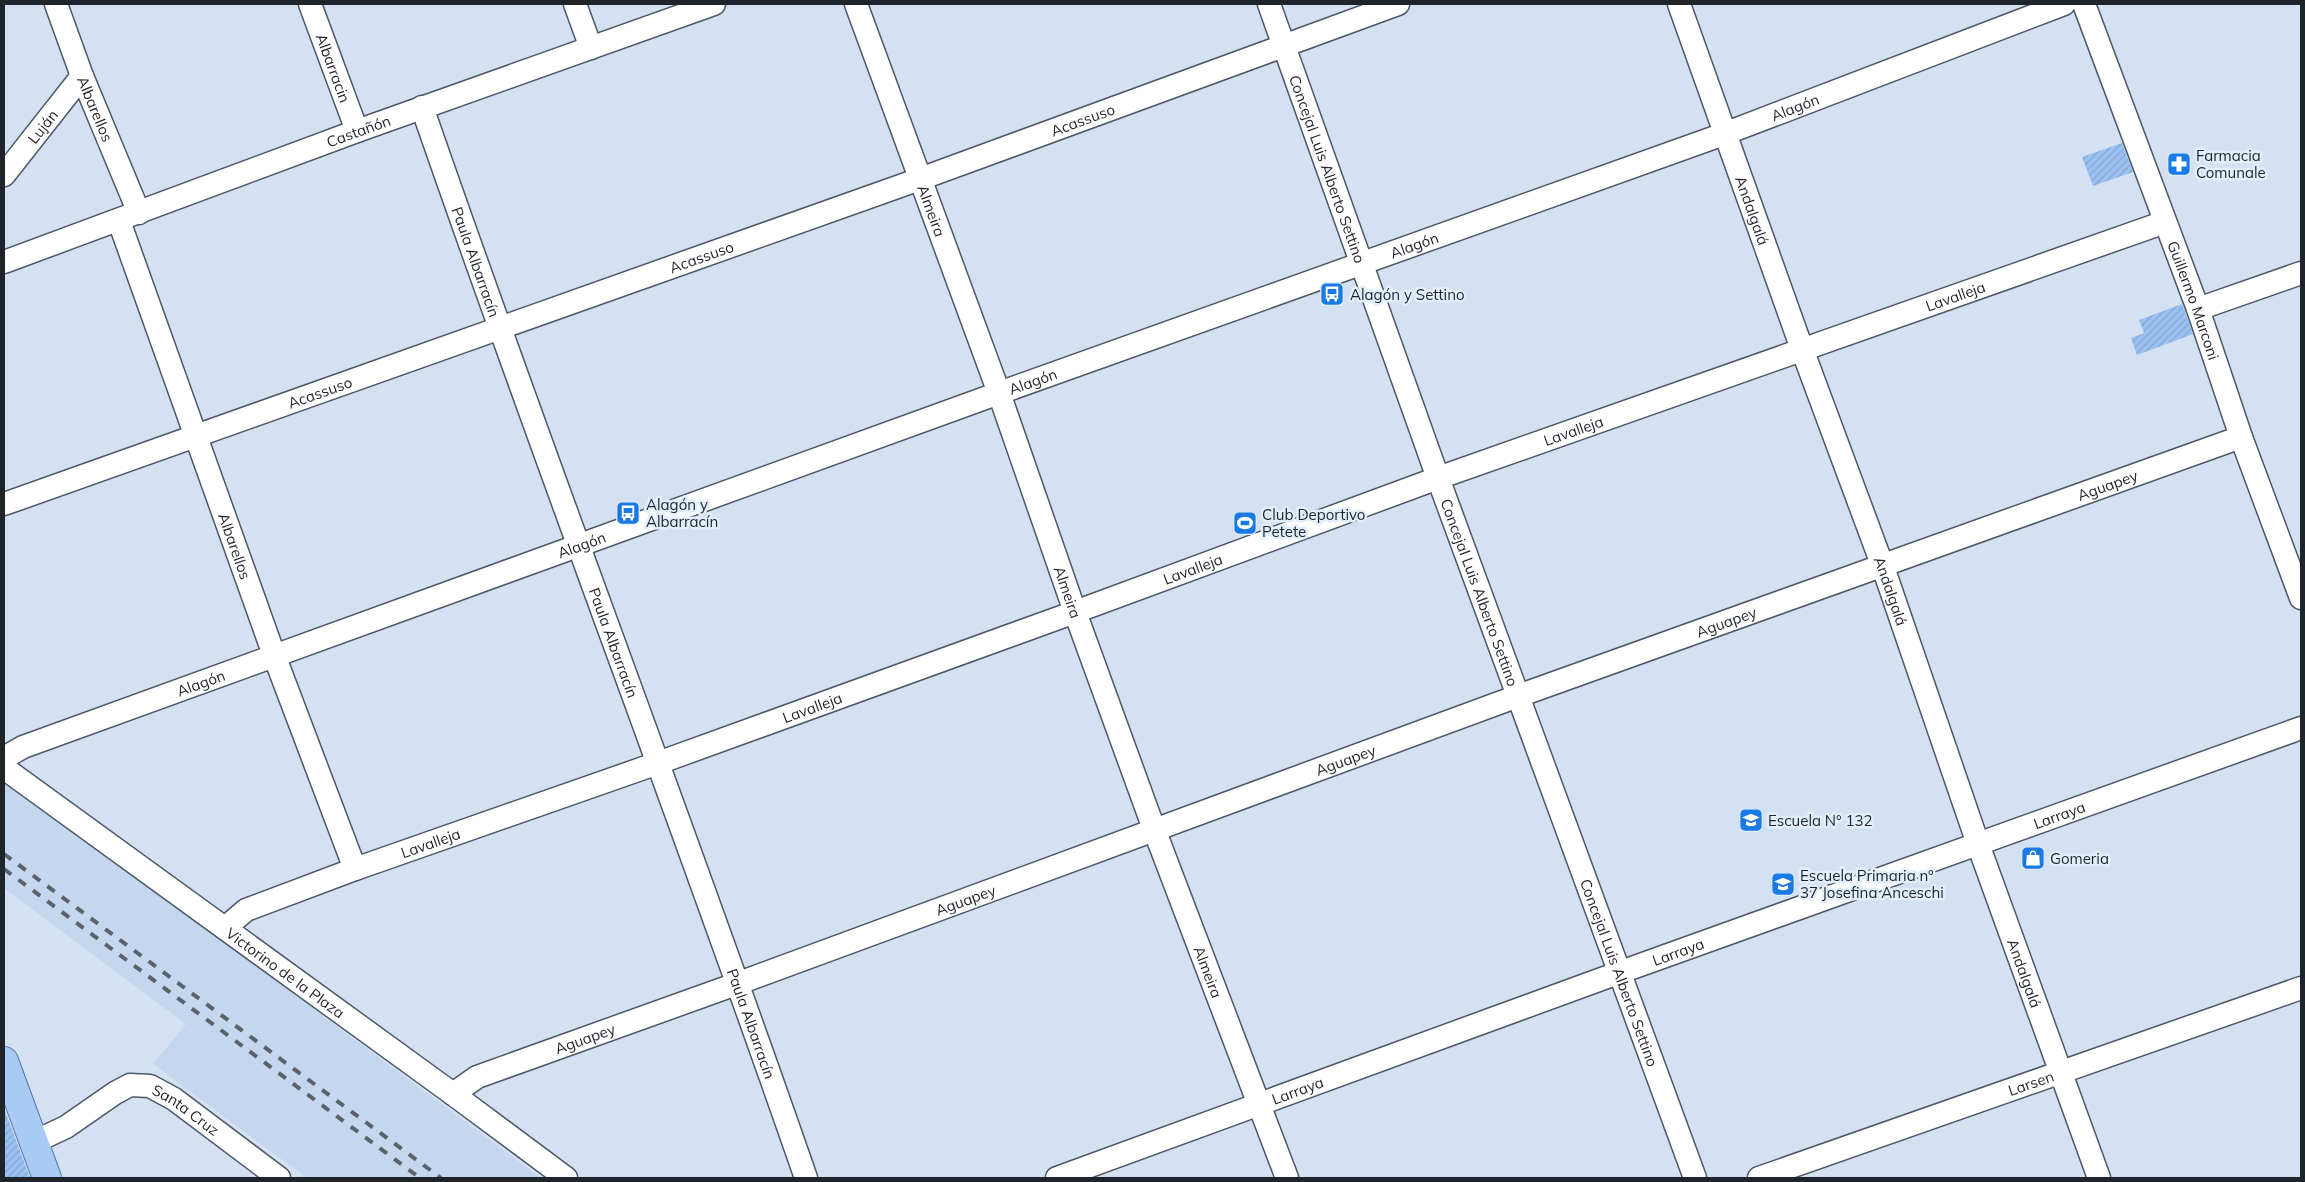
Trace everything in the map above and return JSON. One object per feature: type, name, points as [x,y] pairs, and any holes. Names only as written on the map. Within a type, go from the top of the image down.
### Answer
[{"type":"main road","points":[[4,1061],[47,1178]]},
{"type":"street","name":"Albarellos","points":[[56,4],[129,217],[196,436],[274,655],[355,869]]},
{"type":"street","name":"Albarracin","points":[[310,4],[357,131]]},
{"type":"street","points":[[575,4],[591,48]]},
{"type":"street","name":"Castañón","points":[[4,262],[422,107],[714,4]]},
{"type":"street","name":"Almeira","points":[[856,4],[999,393],[1075,612],[1154,829],[1287,1178]]},
{"type":"street","name":"Concejal Luis Alberto Settino","points":[[1269,4],[1363,262],[1438,478],[1618,973],[1695,1178]]},
{"type":"street","name":"Acassuso","points":[[4,504],[920,179],[1398,4]]},
{"type":"street","name":"Andalgalá","points":[[1679,4],[1724,134],[1883,567],[1978,844],[2099,1178]]},
{"type":"street","name":"Alagón","points":[[4,758],[23,747],[274,655],[1363,262],[1724,134],[2064,4]]},
{"type":"street","name":"Guillermo Marconi","points":[[2084,4],[2198,309],[2241,437],[2301,598]]},
{"type":"street","name":"Luján","points":[[4,175],[82,76]]},
{"type":"street","name":"Paula Albarracín","points":[[422,107],[499,329],[739,983],[806,1178]]},
{"type":"street","name":"Lavalleja","points":[[225,928],[246,910],[355,869],[658,763],[1438,478],[2165,222]]},
{"type":"street","points":[[2198,309],[2301,273]]},
{"type":"street","name":"Aguapey","points":[[453,1094],[477,1077],[739,983],[1518,696],[1883,567],[2241,437]]},
{"type":"street","name":"Larraya","points":[[1057,1178],[1618,973],[2301,728]]},
{"type":"street","name":"Victorino de la Plaza","points":[[4,768],[566,1178]]},
{"type":"street","name":"Larsen","points":[[1759,1178],[2301,988]]},
{"type":"street","name":"Santa Cruz","points":[[34,1142],[66,1127],[115,1093],[130,1086],[150,1086],[174,1099],[279,1178]]},
{"type":"shaded area","points":[[4,779],[541,1178],[307,1178],[153,1064],[186,1024],[4,888]]},
{"type":"building","points":[[2122,143],[2133,172],[2093,186],[2082,157]]},
{"type":"building","points":[[2182,304],[2193,334],[2137,355],[2131,338],[2144,333],[2139,320]]},
{"type":"building","points":[[4,1108],[30,1178],[4,1178]]},
{"type":"railway","points":[[4,854],[441,1178]]},
{"type":"railway","points":[[4,869],[420,1178]]},
{"type":"place","name":"Farmacia Comunale","points":[[2179,164]]},
{"type":"place","name":"Alagón y Settino","points":[[1332,294]]},
{"type":"place","name":"Alagón y Albarracín","points":[[628,513]]},
{"type":"place","name":"Club Deportivo Petete","points":[[1245,523]]},
{"type":"place","name":"Escuela N° 132","points":[[1751,820]]},
{"type":"place","name":"Gomeria","points":[[2033,858]]},
{"type":"place","name":"Escuela Primaria n° 37 Josefina Anceschi","points":[[1783,884]]}]
